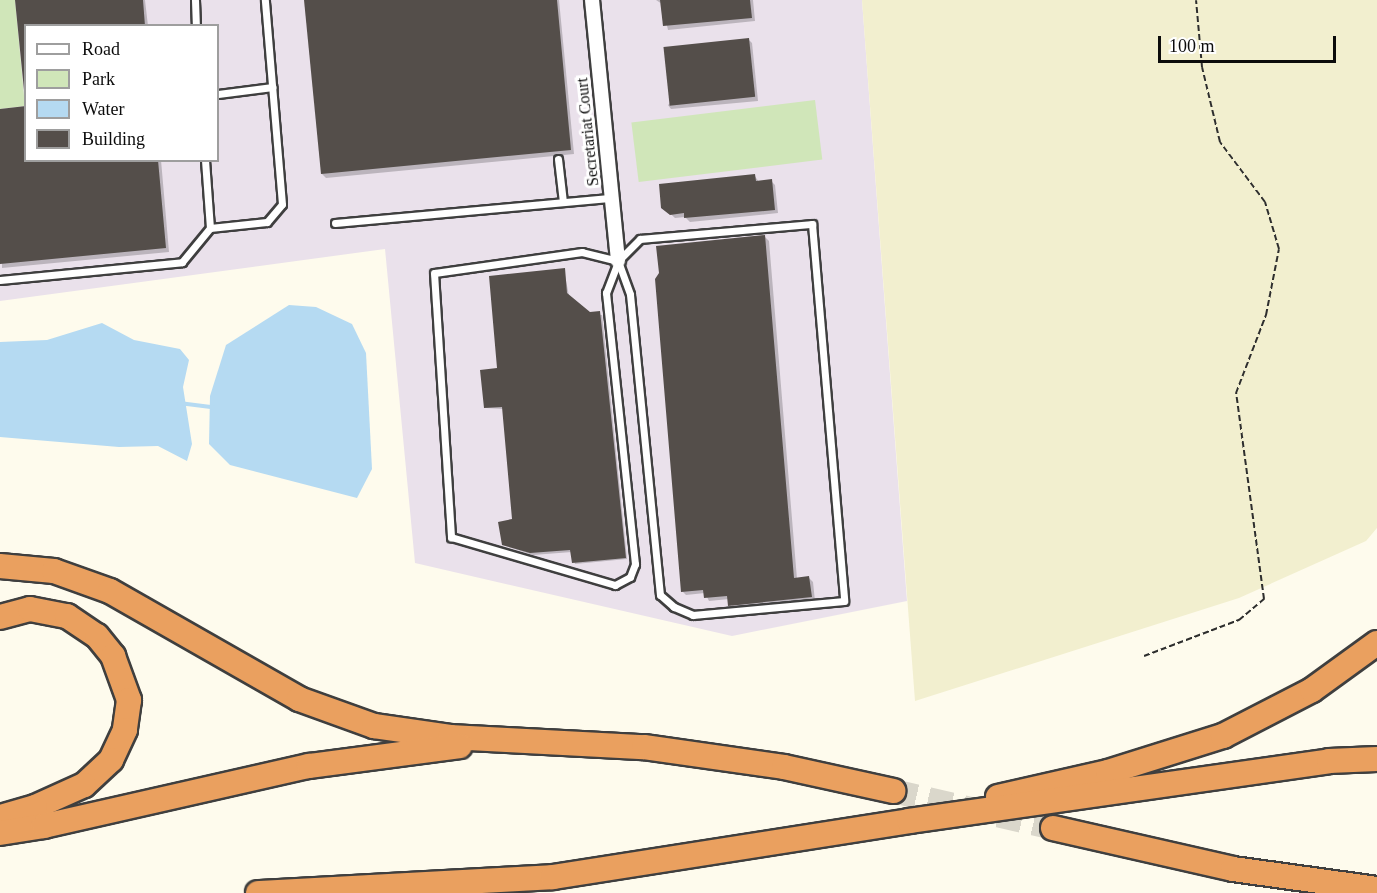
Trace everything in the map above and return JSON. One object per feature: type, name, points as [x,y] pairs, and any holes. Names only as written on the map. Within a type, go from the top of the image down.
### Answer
[{"type":"highway","points":[[0,566],[54,571],[110,591],[262,679],[345,718],[450,737],[644,747],[784,767],[892,791]]},
{"type":"highway","points":[[0,617],[30,609],[74,621],[97,636],[113,656],[129,700],[125,730],[111,760],[84,785],[35,807],[0,817]]},
{"type":"highway","points":[[909,821],[1108,772],[1222,736],[1312,690],[1377,643]]},
{"type":"highway","points":[[0,833],[44,826],[309,766],[501,740]]},
{"type":"highway","points":[[258,893],[553,877],[909,821],[1329,761],[1377,759]]},
{"type":"highway","points":[[1053,828],[1233,869],[1377,889]]},
{"type":"street","name":"Secretariat Court","points":[[592,0],[618,261]]},
{"type":"lane","points":[[195,0],[196,24]]},
{"type":"lane","points":[[210,228],[267,222],[282,204],[265,0]]},
{"type":"lane","points":[[219,94],[273,87]]},
{"type":"lane","points":[[558,159],[563,202]]},
{"type":"lane","points":[[0,280],[182,262],[210,228],[205,162]]},
{"type":"lane","points":[[335,223],[612,198]]},
{"type":"lane","points":[[618,261],[582,252],[434,273],[451,537],[615,585],[630,577],[635,564],[606,293],[618,261],[640,239],[812,224],[844,601],[693,615],[674,607],[660,595],[630,294],[618,261]]},
{"type":"path","points":[[1144,656],[1239,620],[1264,599],[1236,393],[1266,315],[1279,249],[1265,201],[1220,142],[1202,67],[1196,0]]},
{"type":"shaded area","points":[[0,0],[862,0],[907,601],[732,636],[415,563],[385,249],[0,301]]},
{"type":"shaded area","points":[[862,0],[1377,0],[1377,528],[1366,541],[1239,598],[915,701]]},
{"type":"green space","points":[[0,0],[15,0],[24,106],[0,109]]},
{"type":"green space","points":[[815,100],[822,160],[639,182],[631,123]]},
{"type":"water","points":[[289,305],[316,307],[352,324],[366,353],[372,469],[357,498],[230,465],[209,444],[210,396],[226,345]]},
{"type":"water","points":[[102,323],[134,340],[180,349],[189,360],[183,387],[192,444],[187,461],[158,446],[119,447],[0,437],[0,342],[47,340]]},
{"type":"building","points":[[15,0],[143,0],[145,24],[24,24],[24,90]]},
{"type":"building","points":[[304,0],[557,0],[571,150],[321,174]]},
{"type":"building","points":[[660,0],[750,0],[752,18],[663,26]]},
{"type":"building","points":[[749,38],[755,97],[670,106],[663,47]]},
{"type":"building","points":[[24,106],[24,162],[158,162],[166,248],[0,264],[0,109]]},
{"type":"building","points":[[755,174],[756,181],[772,179],[775,210],[684,218],[684,213],[670,215],[661,208],[659,184]]},
{"type":"building","points":[[765,235],[794,578],[809,576],[812,597],[728,606],[727,596],[704,598],[703,590],[681,592],[655,279],[659,273],[656,246]]},
{"type":"building","points":[[565,268],[567,293],[590,312],[600,311],[626,558],[572,563],[570,550],[530,553],[502,545],[498,522],[512,519],[502,407],[484,408],[480,370],[497,368],[489,276]]},
{"type":"waterway","points":[[179,403],[213,407]]},
{"type":"tunnel","points":[[893,791],[1053,828]]}]
